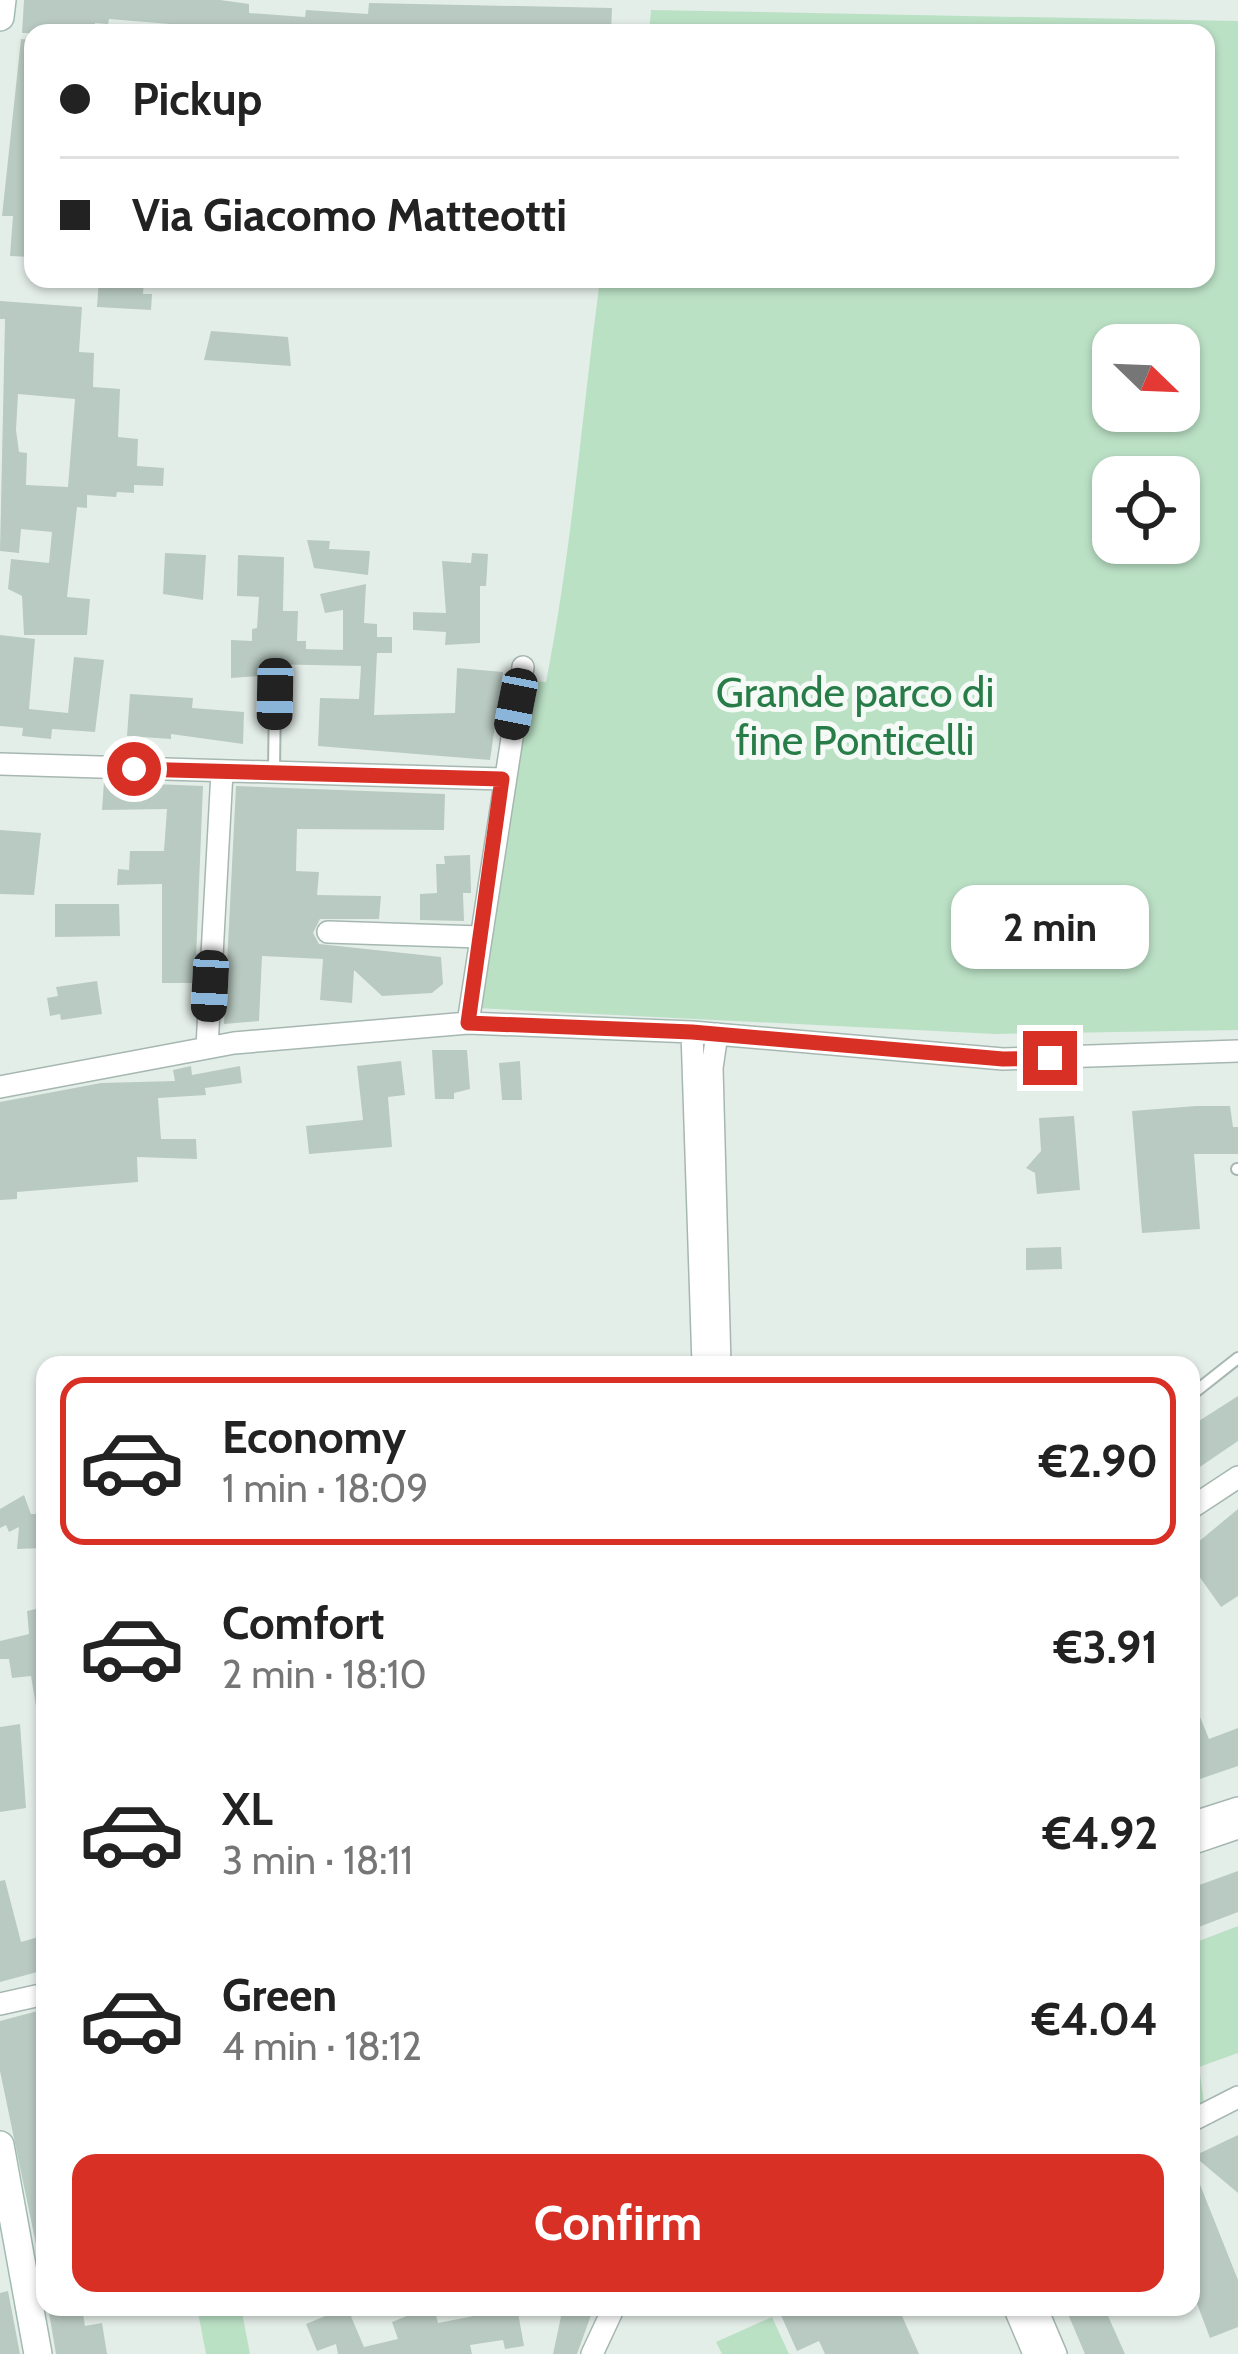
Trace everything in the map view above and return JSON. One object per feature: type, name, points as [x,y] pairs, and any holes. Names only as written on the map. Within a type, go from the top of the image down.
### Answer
[{"type":"main road","points":[[0,16],[2,0]]},
{"type":"main road","points":[[0,2145],[38,2354]]},
{"type":"street","points":[[468,1023],[502,779],[523,668]]},
{"type":"street","points":[[0,764],[502,779]]},
{"type":"street","points":[[207,1047],[222,772]]},
{"type":"street","points":[[328,932],[480,937]]},
{"type":"street","points":[[0,1087],[207,1047],[468,1023],[692,1032],[1003,1059],[1238,1051]]},
{"type":"street","points":[[692,1032],[703,1356]]},
{"type":"street","points":[[717,1034],[712,1068],[720,1356]]},
{"type":"street","points":[[1200,1502],[1238,1477]]},
{"type":"street","points":[[1200,1820],[1238,1808]]},
{"type":"street","points":[[1200,1841],[1238,1828]]},
{"type":"street","points":[[0,2004],[36,1996]]},
{"type":"street","points":[[1200,2116],[1238,2097]]},
{"type":"street","points":[[592,2354],[610,2316]]},
{"type":"street","points":[[1018,2316],[1034,2354]]},
{"type":"street","points":[[1040,2316],[1056,2354]]},
{"type":"lane","points":[[274,771],[275,694]]},
{"type":"lane","points":[[1200,1388],[1238,1358]]},
{"type":"green space","name":"Grande parco di fine Ponticelli","points":[[651,10],[1238,21],[1238,1030],[995,1034],[475,1008],[529,681],[546,682],[599,288],[1215,288],[1215,24],[650,24]]},
{"type":"green space","points":[[1238,1926],[1238,2053],[1200,2067],[1200,1941]]},
{"type":"green space","points":[[199,2316],[243,2316],[250,2354],[206,2354]]},
{"type":"green space","points":[[772,2317],[789,2354],[722,2354],[716,2342]]},
{"type":"building","points":[[24,0],[220,0],[249,4],[249,13],[305,17],[306,10],[368,14],[369,3],[612,8],[611,24],[170,24],[109,19],[108,24],[24,24],[22,33]]},
{"type":"building","points":[[24,39],[24,257],[10,256],[13,216],[2,216]]},
{"type":"building","points":[[98,288],[143,288],[143,294],[152,294],[151,310],[97,307]]},
{"type":"building","points":[[0,301],[82,307],[79,352],[94,353],[93,387],[120,389],[118,437],[138,439],[137,466],[164,468],[163,486],[134,485],[134,493],[117,492],[116,497],[87,495],[87,508],[77,507],[67,597],[90,599],[87,635],[24,635],[22,596],[8,589],[11,559],[49,563],[52,532],[21,529],[19,553],[0,551],[5,319],[0,319]],"holes":[[[18,394],[75,399],[68,487],[26,485],[27,453],[19,452],[16,430]]]},
{"type":"building","points":[[211,331],[288,337],[291,366],[204,360]]},
{"type":"building","points":[[307,540],[330,541],[329,549],[370,551],[368,575],[314,568]]},
{"type":"building","points":[[165,553],[206,555],[203,600],[163,594]]},
{"type":"building","points":[[472,553],[488,554],[486,586],[480,586],[480,643],[445,645],[446,632],[413,630],[413,612],[446,613],[442,561],[471,563]]},
{"type":"building","points":[[238,555],[284,557],[283,611],[298,611],[297,641],[306,641],[306,649],[343,650],[343,610],[325,613],[320,594],[366,584],[364,623],[377,624],[377,637],[392,637],[392,653],[377,653],[374,715],[455,713],[457,668],[503,672],[490,760],[318,746],[320,698],[359,699],[361,666],[261,664],[261,676],[231,678],[231,640],[252,641],[259,597],[237,596]]},
{"type":"building","points":[[0,635],[35,639],[29,709],[68,713],[74,657],[104,660],[95,732],[52,729],[51,739],[22,736],[23,728],[0,726]]},
{"type":"building","points":[[130,694],[193,698],[192,708],[244,712],[243,744],[171,734],[171,739],[127,736]]},
{"type":"building","points":[[104,782],[203,786],[195,983],[162,983],[162,884],[117,885],[118,869],[129,870],[130,851],[164,851],[167,809],[102,810]]},
{"type":"building","points":[[236,786],[445,794],[444,830],[297,829],[296,871],[319,872],[317,895],[381,896],[379,919],[320,919],[313,933],[319,944],[441,957],[443,984],[432,993],[382,996],[354,970],[352,1003],[320,1000],[323,959],[262,956],[259,1021],[224,1024]]},
{"type":"building","points":[[0,830],[41,833],[34,895],[0,894]]},
{"type":"building","points":[[470,855],[471,893],[463,893],[464,921],[420,920],[420,894],[437,893],[436,864],[445,864],[444,856]]},
{"type":"building","points":[[55,904],[119,904],[120,936],[55,937]]},
{"type":"building","points":[[97,981],[102,1014],[61,1020],[60,1014],[50,1016],[47,998],[58,996],[56,987]]},
{"type":"building","points":[[432,1050],[467,1050],[470,1089],[454,1093],[454,1099],[435,1099]]},
{"type":"building","points":[[401,1061],[405,1095],[388,1097],[392,1147],[309,1154],[306,1126],[363,1120],[357,1066]]},
{"type":"building","points":[[520,1061],[522,1100],[502,1100],[499,1063]]},
{"type":"building","points":[[191,1066],[192,1075],[240,1066],[242,1083],[205,1088],[206,1095],[158,1098],[161,1139],[196,1139],[197,1159],[137,1157],[138,1182],[17,1192],[17,1199],[0,1200],[0,1102],[101,1083],[175,1081],[173,1070]]},
{"type":"building","points":[[1230,1106],[1233,1127],[1238,1127],[1238,1154],[1194,1154],[1200,1229],[1142,1233],[1132,1111]]},
{"type":"building","points":[[1074,1116],[1080,1190],[1037,1194],[1035,1173],[1026,1168],[1041,1151],[1039,1118]]},
{"type":"building","points":[[1061,1247],[1062,1269],[1026,1270],[1026,1248]]},
{"type":"building","points":[[1238,1396],[1238,1441],[1200,1467],[1200,1420]]},
{"type":"building","points":[[24,1495],[31,1514],[36,1514],[36,1548],[17,1549],[19,1527],[9,1532],[6,1525],[0,1528],[0,1509]]},
{"type":"building","points":[[1238,1509],[1238,1596],[1221,1607],[1200,1578],[1200,1541]]},
{"type":"building","points":[[36,1609],[36,1706],[31,1676],[12,1678],[9,1659],[0,1659],[0,1641],[29,1634],[27,1611]]},
{"type":"building","points":[[1200,1717],[1209,1739],[1238,1728],[1238,1766],[1200,1779]]},
{"type":"building","points":[[20,1724],[26,1808],[0,1812],[0,1727]]},
{"type":"building","points":[[1238,1871],[1238,1912],[1200,1927],[1200,1885]]},
{"type":"building","points":[[5,1880],[21,1942],[36,1938],[36,1972],[0,1982],[0,1881]]},
{"type":"building","points":[[36,2011],[36,2244],[0,2071],[0,2021]]},
{"type":"building","points":[[1238,2135],[1238,2193],[1200,2161],[1200,2153]]},
{"type":"building","points":[[1200,2185],[1238,2280],[1238,2327],[1210,2338],[1200,2312]]},
{"type":"building","points":[[8,2291],[20,2354],[0,2354],[0,2293]]},
{"type":"building","points":[[50,2316],[83,2316],[85,2326],[102,2323],[107,2354],[56,2354]]},
{"type":"building","points":[[325,2316],[351,2316],[364,2347],[398,2339],[392,2322],[407,2316],[436,2316],[438,2323],[474,2316],[519,2316],[524,2346],[505,2349],[503,2340],[470,2345],[472,2354],[338,2354],[336,2344],[317,2351],[306,2324]]},
{"type":"building","points":[[561,2316],[591,2316],[577,2354],[553,2354]]},
{"type":"building","points":[[781,2316],[902,2316],[919,2354],[825,2354],[819,2341],[797,2351]]},
{"type":"building","points":[[1069,2316],[1108,2316],[1125,2354],[1085,2354]]},
{"type":"route","points":[[134,769],[502,779],[468,1023],[692,1032],[1003,1059],[1050,1058]]}]
